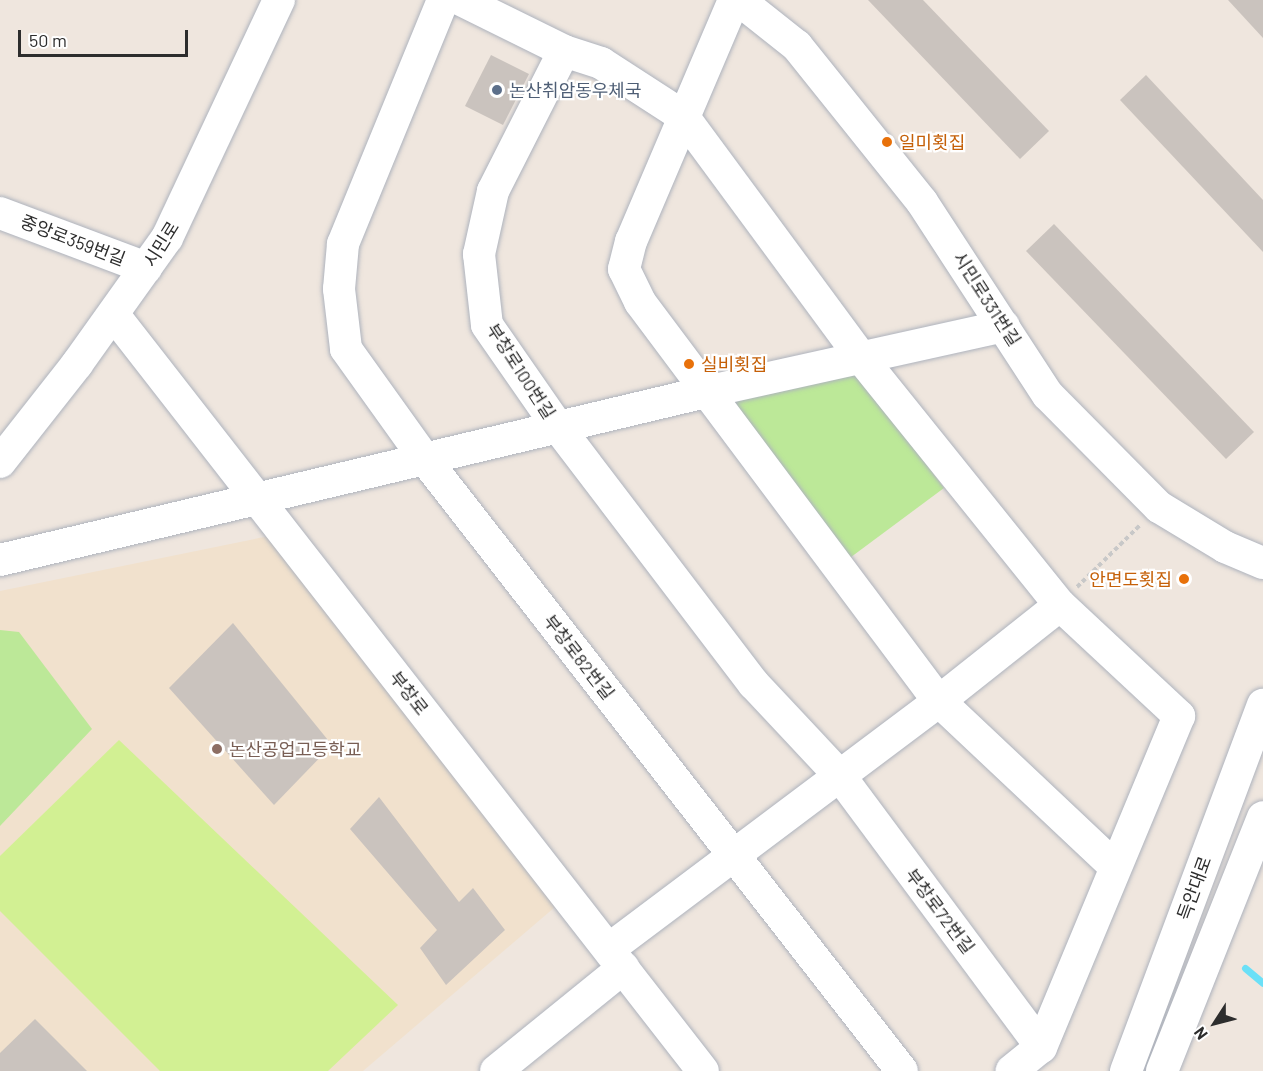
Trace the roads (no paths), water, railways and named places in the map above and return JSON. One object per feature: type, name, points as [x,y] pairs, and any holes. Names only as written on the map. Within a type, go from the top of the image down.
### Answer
[{"type":"street","name":"시민로","points":[[0,462],[114,315],[167,238],[202,169],[279,0]]},
{"type":"street","points":[[424,458],[346,349],[339,289],[343,244],[443,0]]},
{"type":"street","points":[[461,0],[564,51],[600,63],[683,116],[862,359],[1059,605],[1179,716],[1114,867],[1041,1047],[1011,1071]]},
{"type":"street","points":[[734,0],[631,242],[624,269],[640,302],[939,701],[1114,867]]},
{"type":"street","name":"시민로331번길","points":[[739,0],[797,46],[922,202],[1048,395],[1159,507],[1225,547],[1263,563]]},
{"type":"street","name":"부창로100번길","points":[[558,427],[487,325],[479,254],[493,191],[564,51]]},
{"type":"street","name":"중앙로359번길","points":[[0,213],[146,268]]},
{"type":"street","name":"부창로","points":[[114,315],[703,1071]]},
{"type":"street","points":[[0,560],[256,497],[706,392],[1004,326]]},
{"type":"street","points":[[558,427],[754,684],[840,776]]},
{"type":"street","name":"부창로82번길","points":[[424,458],[735,854]]},
{"type":"street","points":[[496,1071],[616,958],[735,854],[939,701],[1059,605]]},
{"type":"street","name":"득안대로","points":[[1126,1071],[1263,705]]},
{"type":"street","name":"부창로72번길","points":[[840,776],[1041,1047]]},
{"type":"street","name":"득안대로","points":[[1162,1071],[1263,817]]},
{"type":"street","points":[[735,854],[902,1071]]},
{"type":"waterway","points":[[1245,968],[1263,983]]},
{"type":"place","name":"논산취암동우체국","points":[[497,90]]},
{"type":"place","name":"일미횟집","points":[[887,142]]},
{"type":"place","name":"실비횟집","points":[[689,364]]},
{"type":"place","name":"안면도횟집","points":[[1184,579]]},
{"type":"place","name":"논산공업고등학교","points":[[217,749]]}]
